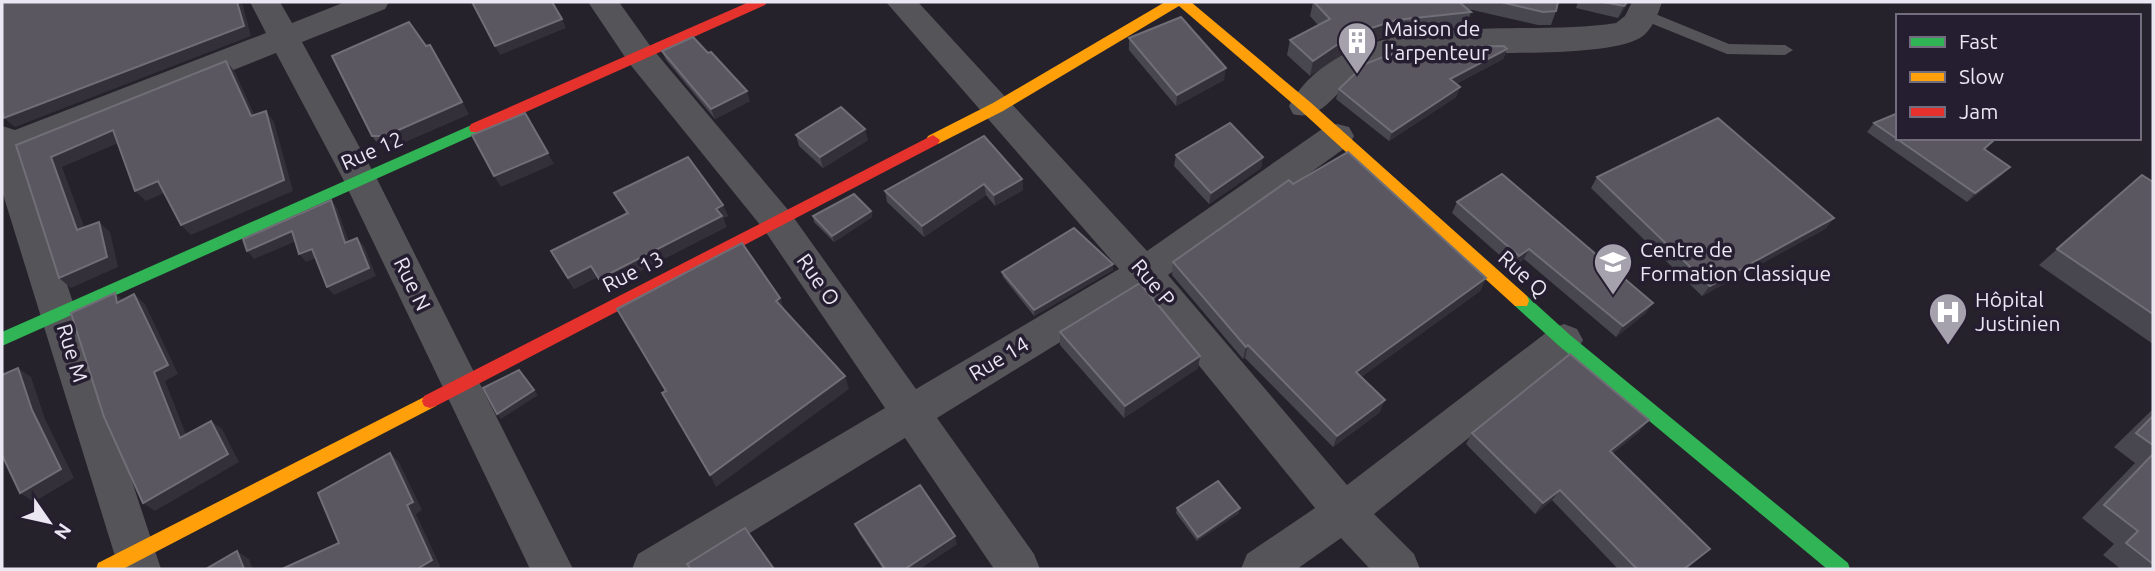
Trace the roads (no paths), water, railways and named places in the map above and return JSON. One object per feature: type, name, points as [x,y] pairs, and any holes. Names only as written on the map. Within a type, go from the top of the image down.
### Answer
[{"type":"street","name":"Rue N","points":[[265,2],[360,179],[552,569]]},
{"type":"street","points":[[3,145],[374,2]]},
{"type":"street","name":"Rue O","points":[[603,2],[640,55],[777,221],[1019,569]]},
{"type":"street","name":"Rue 12","points":[[2,339],[760,2]]},
{"type":"street","name":"Rue P","points":[[901,2],[1144,272],[1344,512],[1399,569]]},
{"type":"street","name":"Rue 13","points":[[127,564],[462,384],[998,107],[1175,2]]},
{"type":"street","name":"Rue Q","points":[[1183,2],[1305,106],[1564,340],[1841,569]]},
{"type":"street","points":[[1305,106],[1328,81],[1350,64],[1375,53],[1411,46],[1473,41],[1555,41],[1612,35],[1630,29],[1645,8]]},
{"type":"street","name":"Rue 14","points":[[653,569],[1144,272],[1337,136]]},
{"type":"street","name":"Rue M","points":[[3,145],[60,312],[127,564]]},
{"type":"street","points":[[1262,569],[1344,512],[1564,340]]},
{"type":"lane","points":[[1645,8],[1727,49],[1785,50]]},
{"type":"place","name":"Maison de l'arpenteur","points":[[1357,75]]},
{"type":"place","name":"Centre de Formation Classique","points":[[1613,296]]},
{"type":"place","name":"Hôpital Justinien","points":[[1948,346]]}]
